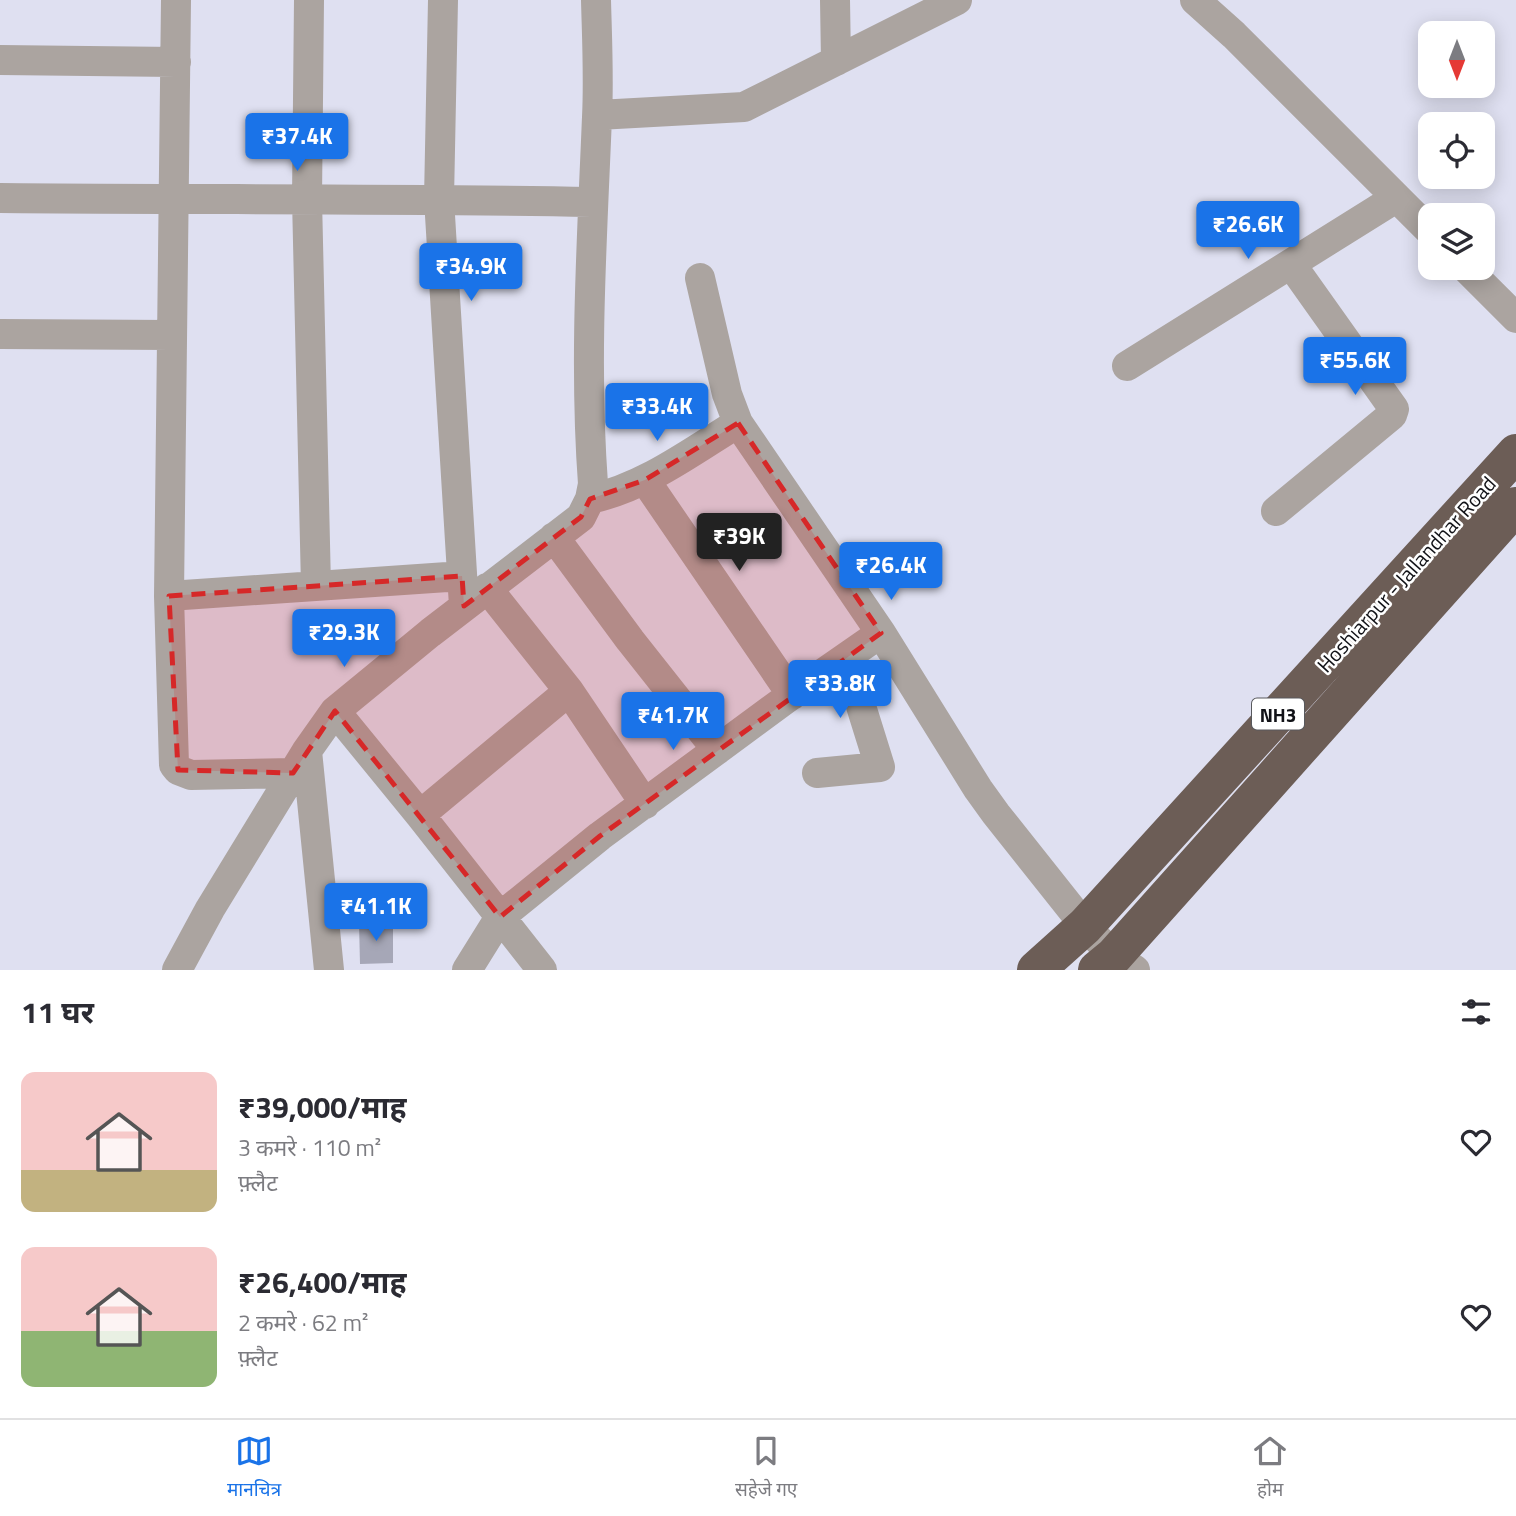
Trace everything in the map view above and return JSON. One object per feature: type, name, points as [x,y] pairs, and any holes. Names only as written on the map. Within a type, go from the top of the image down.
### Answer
[{"type":"highway","name":"Hoshiarpur - Jallandhar Road","points":[[1036,970],[1085,926],[1516,453]]},
{"type":"highway","name":"Hoshiarpur - Jallandhar Road","points":[[1115,965],[1516,506]]},
{"type":"street","points":[[176,0],[169,596],[174,765],[178,770],[191,775],[300,762]]},
{"type":"street","points":[[309,0],[307,199],[316,586]]},
{"type":"street","points":[[177,970],[210,909],[300,762],[335,711],[464,606],[475,582],[439,199],[443,0]]},
{"type":"street","points":[[169,596],[316,586],[475,582],[554,537],[581,517],[590,499],[593,484],[588,382],[592,202],[598,115],[596,0]]},
{"type":"street","points":[[835,0],[836,61]]},
{"type":"street","points":[[598,115],[744,107],[957,0]]},
{"type":"street","points":[[1195,0],[1234,35],[1418,219]]},
{"type":"street","points":[[0,60],[176,62]]},
{"type":"street","points":[[0,198],[592,202]]},
{"type":"street","points":[[1127,366],[1396,198]]},
{"type":"street","points":[[1276,511],[1392,415],[1394,409],[1291,264]]},
{"type":"street","points":[[700,278],[727,394],[738,423],[881,633],[978,789],[1115,965]]},
{"type":"street","points":[[1478,280],[1516,318]]},
{"type":"street","points":[[0,334],[171,335]]},
{"type":"street","points":[[590,499],[618,492],[645,480],[738,423]]},
{"type":"street","points":[[645,480],[792,695]]},
{"type":"street","points":[[554,537],[630,640],[717,750]]},
{"type":"street","points":[[475,582],[569,691],[645,804]]},
{"type":"street","points":[[467,970],[500,917],[600,836],[881,633]]},
{"type":"street","points":[[817,773],[880,767],[846,657]]},
{"type":"street","points":[[421,815],[569,691]]},
{"type":"street","points":[[335,711],[421,815],[542,970]]},
{"type":"street","points":[[300,762],[329,970]]},
{"type":"highlighted area","points":[[738,423],[881,633],[600,836],[500,917],[335,711],[293,773],[178,770],[169,596],[462,576],[464,606],[581,517],[590,499],[645,480]]},
{"type":"building","points":[[359,923],[393,923],[393,963],[360,964]]}]
